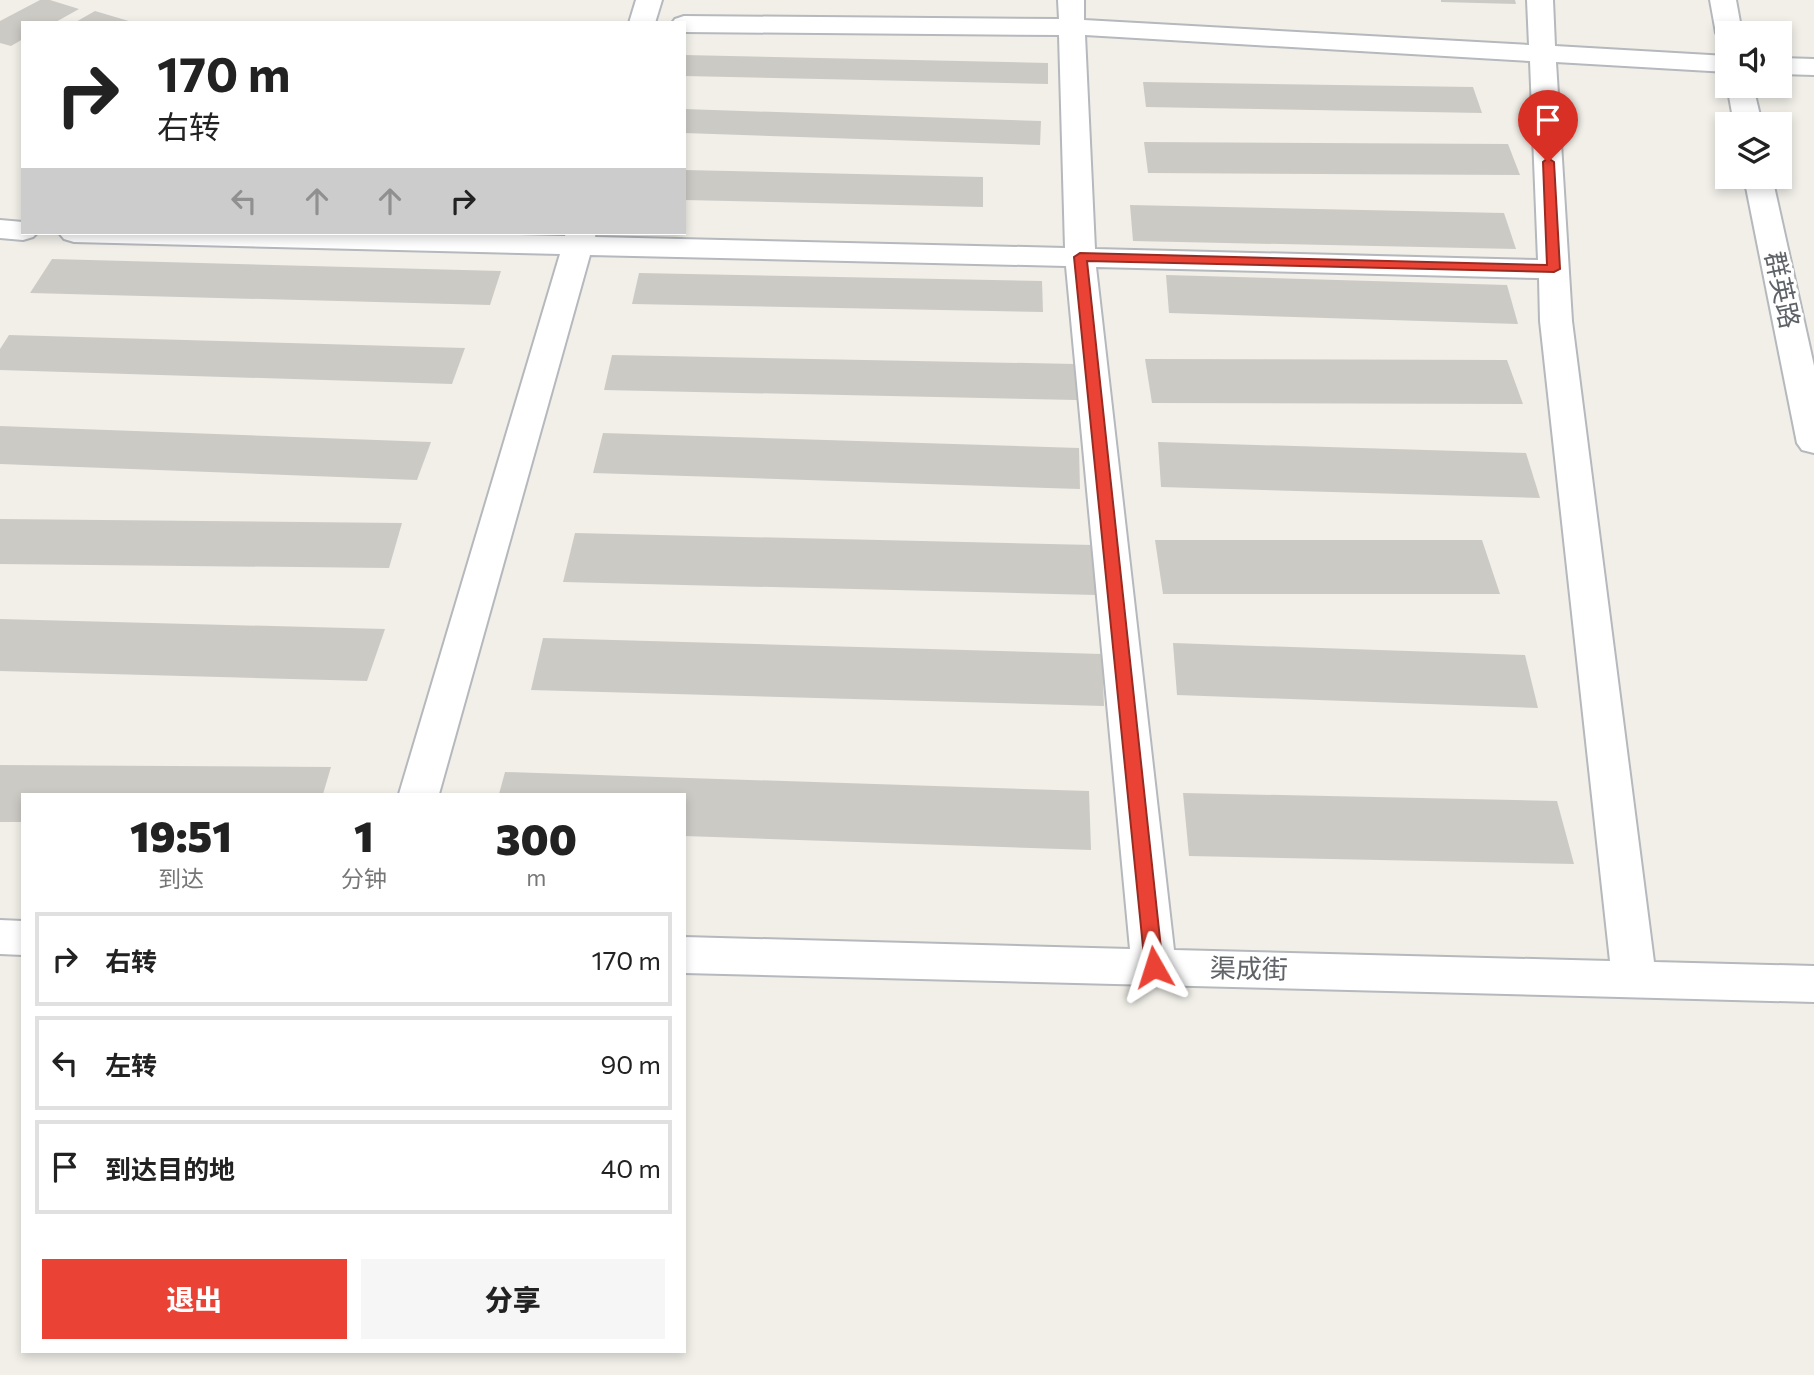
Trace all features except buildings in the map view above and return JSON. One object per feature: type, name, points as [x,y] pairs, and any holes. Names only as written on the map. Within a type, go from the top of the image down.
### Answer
[{"type":"street","points":[[643,21],[649,0]]},
{"type":"street","points":[[1540,0],[1556,321],[1634,979]]},
{"type":"street","points":[[1723,0],[1727,21]]},
{"type":"street","points":[[1071,14],[1080,257],[1154,967]]},
{"type":"street","points":[[686,24],[1071,14],[1543,55],[1715,63]]},
{"type":"street","points":[[1792,66],[1814,67]]},
{"type":"street","name":"群英路","points":[[1761,189],[1814,443]]},
{"type":"street","points":[[0,229],[21,231]]},
{"type":"street","points":[[243,235],[580,239],[1080,257],[1554,269]]},
{"type":"street","points":[[419,793],[580,239]]},
{"type":"street","points":[[0,937],[21,938]]},
{"type":"street","name":"渠成街","points":[[686,955],[1814,984]]},
{"type":"route","points":[[1154,967],[1080,257],[1554,269],[1548,162]]}]
